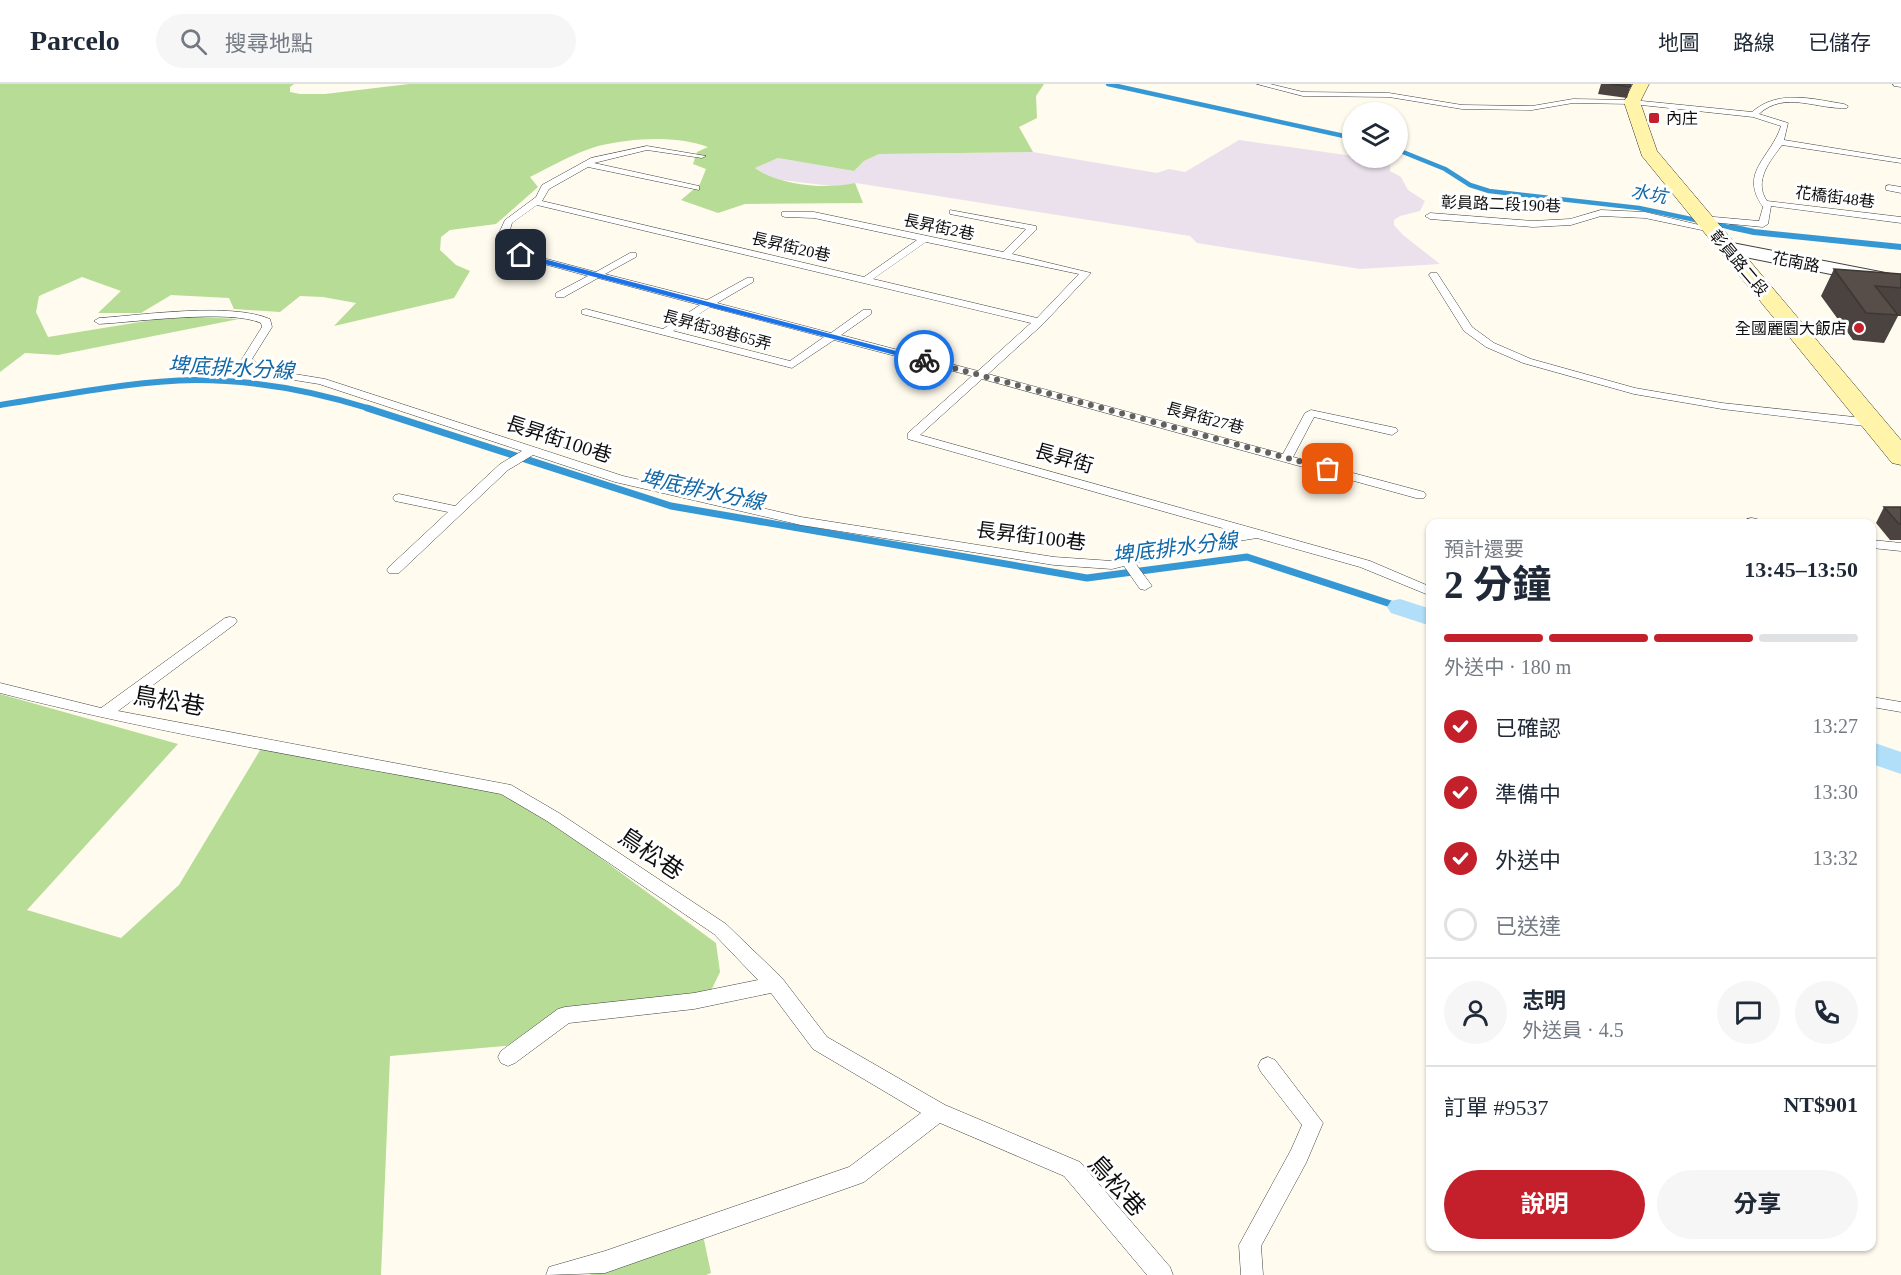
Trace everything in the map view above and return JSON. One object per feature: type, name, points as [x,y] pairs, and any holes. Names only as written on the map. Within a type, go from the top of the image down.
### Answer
[{"type":"main road","name":"彰員路二段","points":[[1636,93],[1648,152],[1901,457]]},
{"type":"street","name":"花南路","points":[[1727,248],[1901,282]]},
{"type":"lane","points":[[1261,84],[1303,94],[1389,95],[1462,107],[1532,108],[1636,93],[1754,115],[1785,126],[1780,142],[1760,168],[1758,194],[1765,203]]},
{"type":"lane","points":[[1754,115],[1762,105],[1780,100],[1844,106]]},
{"type":"lane","points":[[1780,142],[1845,154],[1901,160]]},
{"type":"lane","points":[[536,202],[545,187],[587,164],[620,152],[647,148],[702,156]]},
{"type":"lane","points":[[587,164],[696,188]]},
{"type":"lane","points":[[1889,188],[1901,190]]},
{"type":"lane","name":"長昇街27巷","points":[[536,202],[508,222],[504,233],[521,255],[981,375],[1420,495]]},
{"type":"lane","name":"長昇街20巷","points":[[536,202],[1039,322]]},
{"type":"lane","name":"彰員路二段190巷","points":[[1430,216],[1533,224],[1571,222],[1601,213],[1612,213],[1645,215],[1707,224],[1763,224],[1767,207],[1765,203]]},
{"type":"lane","name":"花橋街48巷","points":[[1765,203],[1901,220]]},
{"type":"lane","points":[[953,212],[1033,228],[1005,256]]},
{"type":"lane","name":"長昇街2巷","points":[[785,214],[814,215],[1086,273]]},
{"type":"lane","points":[[866,280],[924,239]]},
{"type":"lane","points":[[561,295],[594,274],[633,255]]},
{"type":"lane","name":"長昇街","points":[[1086,273],[1039,322],[912,436],[1365,564],[1426,590]]},
{"type":"lane","points":[[1434,275],[1468,329],[1490,345],[1527,361],[1634,391],[1722,406],[1873,423]]},
{"type":"lane","points":[[665,333],[708,304],[750,280]]},
{"type":"lane","name":"長昇街38巷65弄","points":[[586,312],[792,365],[832,336]]},
{"type":"lane","points":[[832,336],[867,312]]},
{"type":"lane","name":"長昇街100巷","points":[[99,321],[218,314],[254,316],[266,321],[267,327],[247,359],[250,365],[261,372],[321,381],[618,479],[801,521],[1054,561],[1112,565],[1188,545],[1256,534]]},
{"type":"lane","points":[[1287,457],[1311,413],[1392,431]]},
{"type":"lane","points":[[394,570],[504,467],[530,451]]},
{"type":"lane","points":[[399,498],[457,510]]},
{"type":"lane","points":[[1876,544],[1901,547]]},
{"type":"lane","points":[[1128,562],[1145,586]]},
{"type":"lane","points":[[104,714],[230,621]]},
{"type":"lane","name":"鳥松巷","points":[[0,688],[104,714],[168,724],[505,789],[553,817],[720,928],[776,984],[820,1043],[938,1112],[1072,1169],[1162,1275]]},
{"type":"lane","points":[[1876,703],[1901,707]]},
{"type":"lane","points":[[508,1057],[565,1016],[694,1001],[776,984]]},
{"type":"lane","points":[[1252,1275],[1250,1245],[1299,1156],[1313,1123],[1268,1066]]},
{"type":"lane","points":[[557,1275],[604,1262],[856,1175],[938,1112]]},
{"type":"shaded area","points":[[1239,140],[1342,154],[1342,168],[1390,168],[1390,171],[1401,177],[1408,190],[1425,201],[1420,211],[1400,216],[1394,220],[1394,225],[1403,235],[1440,264],[1360,269],[1197,243],[1190,236],[856,183],[839,187],[773,179],[755,168],[778,158],[854,171],[864,161],[879,154],[1033,152],[1157,173],[1169,169],[1185,172]]},
{"type":"green space","points":[[0,84],[294,84],[290,87],[290,92],[325,94],[409,84],[1044,84],[1036,96],[1037,118],[1019,127],[1033,152],[879,154],[864,161],[854,171],[778,158],[755,168],[789,182],[817,186],[855,183],[863,203],[745,204],[718,213],[681,200],[700,184],[706,169],[693,164],[697,152],[708,147],[682,141],[653,139],[625,141],[589,149],[530,177],[538,187],[496,224],[450,230],[441,237],[440,250],[456,265],[470,271],[454,298],[334,326],[356,303],[323,297],[300,296],[280,312],[234,309],[229,298],[171,295],[141,313],[98,313],[121,291],[82,277],[39,296],[36,312],[48,337],[177,316],[239,319],[58,355],[25,353],[0,372]]},
{"type":"green space","points":[[0,694],[178,744],[27,910],[121,938],[179,885],[265,742],[462,779],[530,806],[716,943],[720,972],[708,997],[561,1010],[516,1045],[390,1056],[381,1275],[0,1275]]},
{"type":"green space","points":[[703,1235],[711,1273],[706,1275],[589,1275]]},
{"type":"building","points":[[1610,84],[1631,84],[1630,87]]},
{"type":"building","points":[[1834,269],[1901,274],[1901,288],[1875,286],[1898,315],[1866,313]]},
{"type":"building","points":[[1884,507],[1901,507],[1901,524],[1899,524]]},
{"type":"waterway","name":"水坑","points":[[1108,84],[1342,136]]},
{"type":"waterway","name":"水坑","points":[[1408,154],[1445,169],[1470,185],[1489,191],[1639,208],[1738,229]]},
{"type":"waterway","name":"水坑","points":[[1731,227],[1754,232],[1901,247]]},
{"type":"waterway","name":"埤底排水分線","points":[[0,405],[122,386],[196,380],[263,384],[328,397],[371,409]]},
{"type":"waterway","name":"埤底排水分線","points":[[367,408],[671,506],[1087,578],[1247,557],[1400,607]]},
{"type":"waterway","points":[[1400,607],[1426,616]]},
{"type":"waterway","points":[[1876,754],[1901,763]]},
{"type":"way so far","points":[[924,360],[1328,469]]},
{"type":"place","name":"內庄","points":[[1654,118]]},
{"type":"place","name":"全國麗園大飯店","points":[[1859,328]]},
{"type":"route","points":[[521,255],[924,360]]}]
